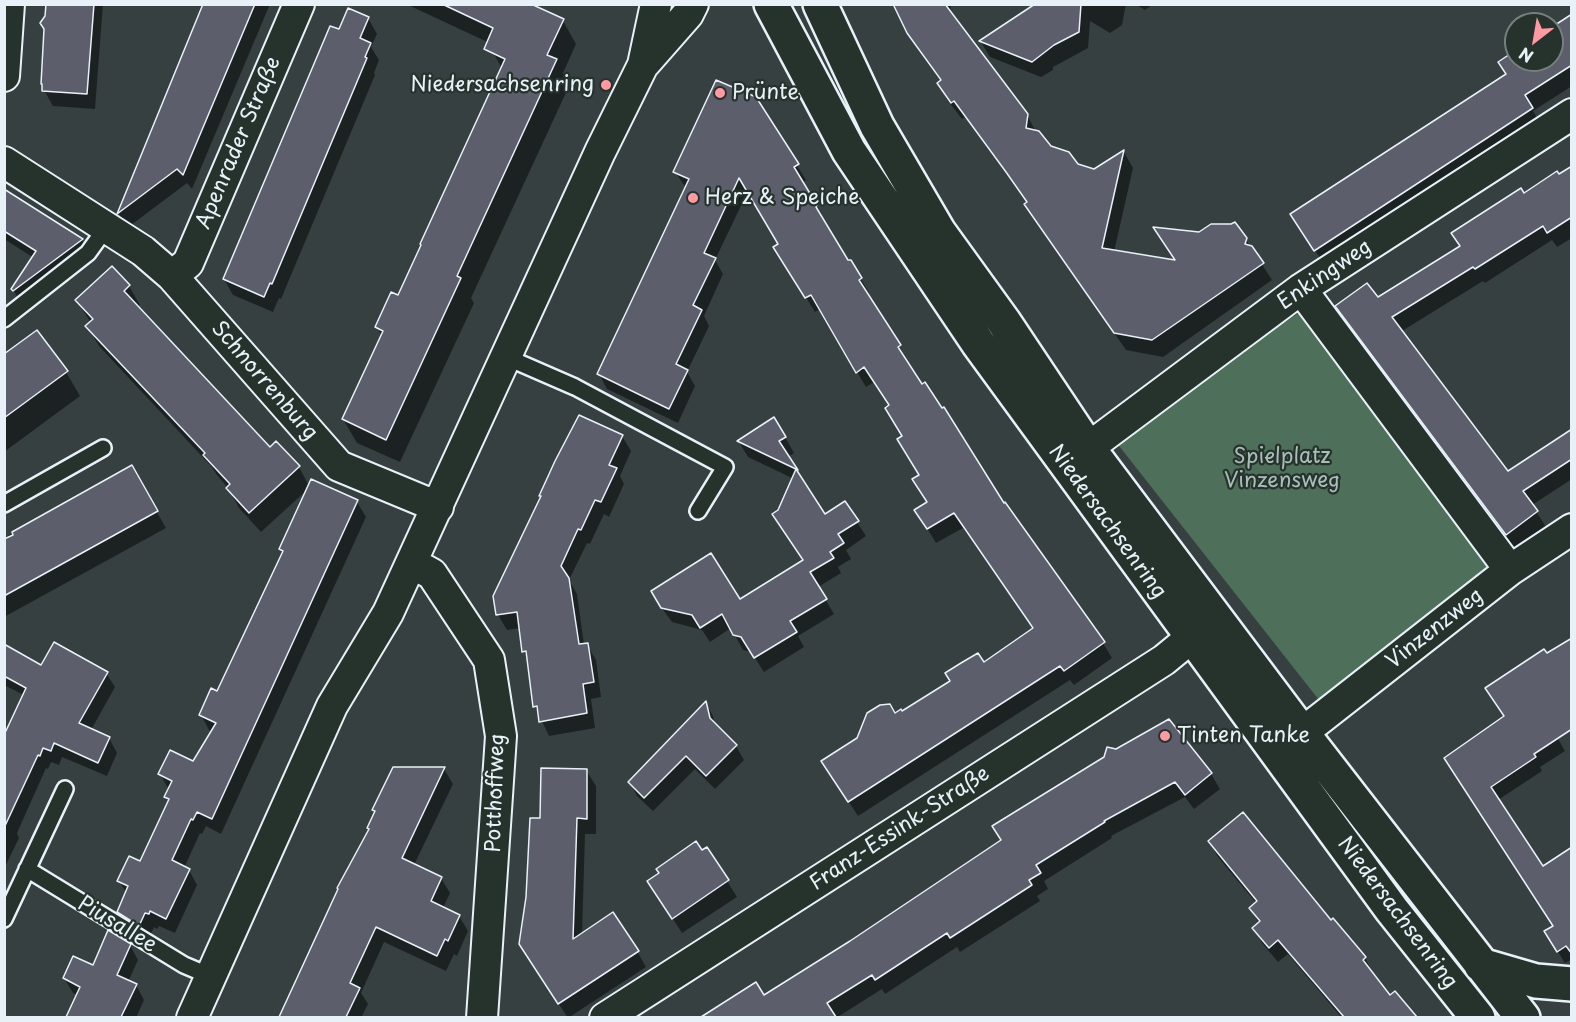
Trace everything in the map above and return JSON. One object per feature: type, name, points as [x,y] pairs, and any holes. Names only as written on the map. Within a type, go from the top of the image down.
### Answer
[{"type":"main road","name":"Niedersachsenring","points":[[771,4],[849,151],[978,343],[1392,909],[1478,1017]]},
{"type":"main road","name":"Niedersachsenring","points":[[820,4],[877,126],[939,232],[1004,322],[1088,448],[1302,733],[1523,1017]]},
{"type":"main road","points":[[1481,965],[1536,981],[1572,984]]},
{"type":"street","points":[[4,76],[9,4]]},
{"type":"street","name":"Apenrader Straße","points":[[172,276],[188,262],[299,4]]},
{"type":"street","points":[[192,1017],[332,706],[388,613],[600,152],[643,65],[656,4]]},
{"type":"street","points":[[643,65],[688,14],[693,4]]},
{"type":"street","name":"Enkingweg","points":[[1088,448],[1301,289],[1572,114]]},
{"type":"street","name":"Schnorrenburg","points":[[4,162],[143,251],[172,276],[339,466],[438,507]]},
{"type":"street","points":[[1301,289],[1510,570]]},
{"type":"street","name":"Vinzenzweg","points":[[1302,733],[1510,570],[1572,530]]},
{"type":"street","name":"Potthoffweg","points":[[412,563],[432,574],[489,660],[501,736],[482,1017]]},
{"type":"street","name":"Franz-Essink-Straße","points":[[605,1017],[1164,660],[1192,637]]},
{"type":"lane","points":[[4,319],[88,253],[106,228]]},
{"type":"lane","points":[[506,357],[575,387],[725,467],[699,512]]},
{"type":"lane","points":[[4,504],[103,448]]},
{"type":"lane","points":[[4,919],[65,789]]},
{"type":"lane","name":"Piusallee","points":[[27,869],[184,965],[210,976]]},
{"type":"green space","name":"Spielplatz Vinzensweg","points":[[1306,308],[1499,571],[1319,700],[1112,437]]},
{"type":"building","points":[[46,4],[94,4],[87,94],[42,91],[44,29],[40,23],[45,16]]},
{"type":"building","points":[[203,4],[255,4],[183,175],[177,169],[117,214]]},
{"type":"building","points":[[442,4],[531,4],[564,19],[547,55],[557,59],[457,276],[461,278],[386,440],[342,419],[383,331],[375,327],[391,292],[398,295],[505,59],[484,49],[493,28]]},
{"type":"building","points":[[893,4],[945,4],[1028,114],[1026,128],[1039,131],[1051,146],[1069,152],[1078,164],[1094,169],[1124,150],[1102,248],[1175,260],[1153,227],[1199,232],[1211,224],[1235,222],[1247,238],[1245,244],[1252,246],[1264,263],[1152,340],[1114,333],[1024,204],[1027,202],[1006,172],[954,101],[951,103],[937,83],[941,80],[907,33]]},
{"type":"building","points":[[1035,4],[1081,4],[1079,32],[1054,45],[1032,62],[979,41]]},
{"type":"building","points":[[348,8],[369,17],[360,38],[371,43],[365,57],[367,58],[272,284],[270,283],[264,297],[223,279],[330,26],[339,29]]},
{"type":"building","points":[[1572,14],[1572,65],[1564,70],[1564,19]]},
{"type":"building","points":[[1504,58],[1504,71],[1498,62]]},
{"type":"building","points":[[1505,72],[1561,72],[1525,95],[1533,108],[1314,251],[1290,214],[1506,74]]},
{"type":"building","points":[[716,80],[756,97],[799,164],[794,167],[848,260],[851,260],[862,278],[859,280],[901,345],[898,347],[922,384],[925,382],[942,408],[944,407],[1004,503],[1105,642],[1064,671],[1060,666],[848,802],[821,761],[857,738],[867,713],[880,705],[890,704],[895,713],[901,709],[902,711],[950,681],[945,673],[978,653],[984,662],[1033,628],[954,513],[927,529],[914,510],[927,502],[912,479],[919,475],[897,439],[902,436],[885,408],[889,405],[864,367],[856,373],[811,295],[805,298],[773,247],[778,244],[739,178],[704,253],[716,258],[693,305],[702,310],[676,364],[688,370],[669,409],[597,374],[689,179],[673,172]]},
{"type":"building","points":[[1572,166],[1572,217],[1547,233],[1543,226],[1392,317],[1508,471],[1572,429],[1572,459],[1523,491],[1538,511],[1506,535],[1335,306],[1367,283],[1378,297],[1460,246],[1451,233],[1521,188],[1524,193],[1557,171],[1559,174]]},
{"type":"building","points":[[4,189],[83,239],[13,291],[11,289],[36,251],[4,231]]},
{"type":"building","points":[[112,266],[130,285],[124,291],[270,447],[276,441],[300,466],[249,513],[226,488],[230,484],[203,455],[205,453],[85,326],[93,319],[75,300]]},
{"type":"building","points":[[37,330],[68,371],[4,418],[4,354]]},
{"type":"building","points":[[579,415],[623,435],[609,465],[617,468],[601,502],[595,500],[581,530],[578,529],[561,566],[569,578],[579,644],[588,643],[594,682],[583,684],[587,713],[539,722],[537,706],[533,707],[526,651],[522,652],[517,612],[496,615],[493,596],[541,496],[539,496],[555,461]]},
{"type":"building","points":[[774,417],[786,437],[779,441],[798,470],[737,441]]},
{"type":"building","points":[[132,465],[158,511],[4,596],[4,539],[13,535],[12,532]]},
{"type":"building","points":[[796,469],[825,514],[845,501],[859,521],[838,534],[844,543],[830,552],[834,558],[810,572],[827,599],[790,621],[797,632],[754,658],[741,637],[733,635],[722,614],[700,628],[692,615],[661,608],[651,591],[711,553],[740,599],[803,560],[772,514],[778,510]]},
{"type":"building","points":[[311,479],[358,500],[212,819],[197,812],[193,820],[191,819],[172,860],[190,869],[166,919],[150,911],[149,914],[145,913],[139,926],[117,912],[128,886],[117,881],[129,856],[140,861],[169,799],[164,797],[172,781],[158,774],[170,750],[193,761],[216,723],[199,715],[211,688],[217,691],[283,551],[279,549]]},
{"type":"building","points":[[1572,638],[1572,729],[1534,754],[1536,757],[1491,787],[1543,866],[1572,847],[1572,954],[1566,946],[1557,952],[1544,931],[1553,926],[1444,758],[1504,716],[1485,688],[1544,649],[1547,653]]},
{"type":"building","points":[[54,642],[108,672],[79,723],[110,737],[98,763],[54,743],[51,751],[43,748],[4,828],[4,735],[26,688],[4,676],[4,644],[41,665]]},
{"type":"building","points":[[706,701],[710,718],[737,745],[706,776],[686,756],[644,798],[628,782]]},
{"type":"building","points":[[1169,719],[1212,773],[1185,795],[1175,782],[1104,821],[1036,865],[1041,873],[1029,880],[1032,885],[950,938],[947,933],[875,980],[872,975],[827,1003],[836,1017],[701,1017],[756,982],[764,995],[850,941],[1001,840],[992,826],[1104,757],[1107,747],[1116,749]]},
{"type":"building","points":[[393,767],[445,767],[402,858],[442,877],[431,901],[460,915],[448,941],[445,939],[437,956],[376,927],[350,983],[360,988],[346,1017],[279,1017],[337,888],[369,829],[367,828],[375,811],[372,810]]},
{"type":"building","points":[[541,768],[587,769],[587,819],[577,818],[573,939],[613,912],[639,951],[558,1004],[519,944],[526,897],[530,818],[540,818]]},
{"type":"building","points":[[1243,812],[1331,920],[1333,918],[1366,957],[1363,960],[1390,995],[1395,991],[1417,1017],[1344,1017],[1278,940],[1269,948],[1252,928],[1260,921],[1249,908],[1257,901],[1208,841]]},
{"type":"building","points":[[696,841],[702,850],[707,847],[729,880],[672,919],[647,881],[659,873],[656,869]]},
{"type":"building","points":[[108,930],[131,944],[117,975],[137,984],[121,1017],[66,1017],[80,987],[63,978],[73,956],[93,965]]},
{"type":"place","name":"Niedersachsenring","points":[[606,85]]},
{"type":"place","name":"Prünte","points":[[720,93]]},
{"type":"place","name":"Herz & Speiche","points":[[693,198]]},
{"type":"place","name":"Tinten Tanke","points":[[1165,736]]}]
